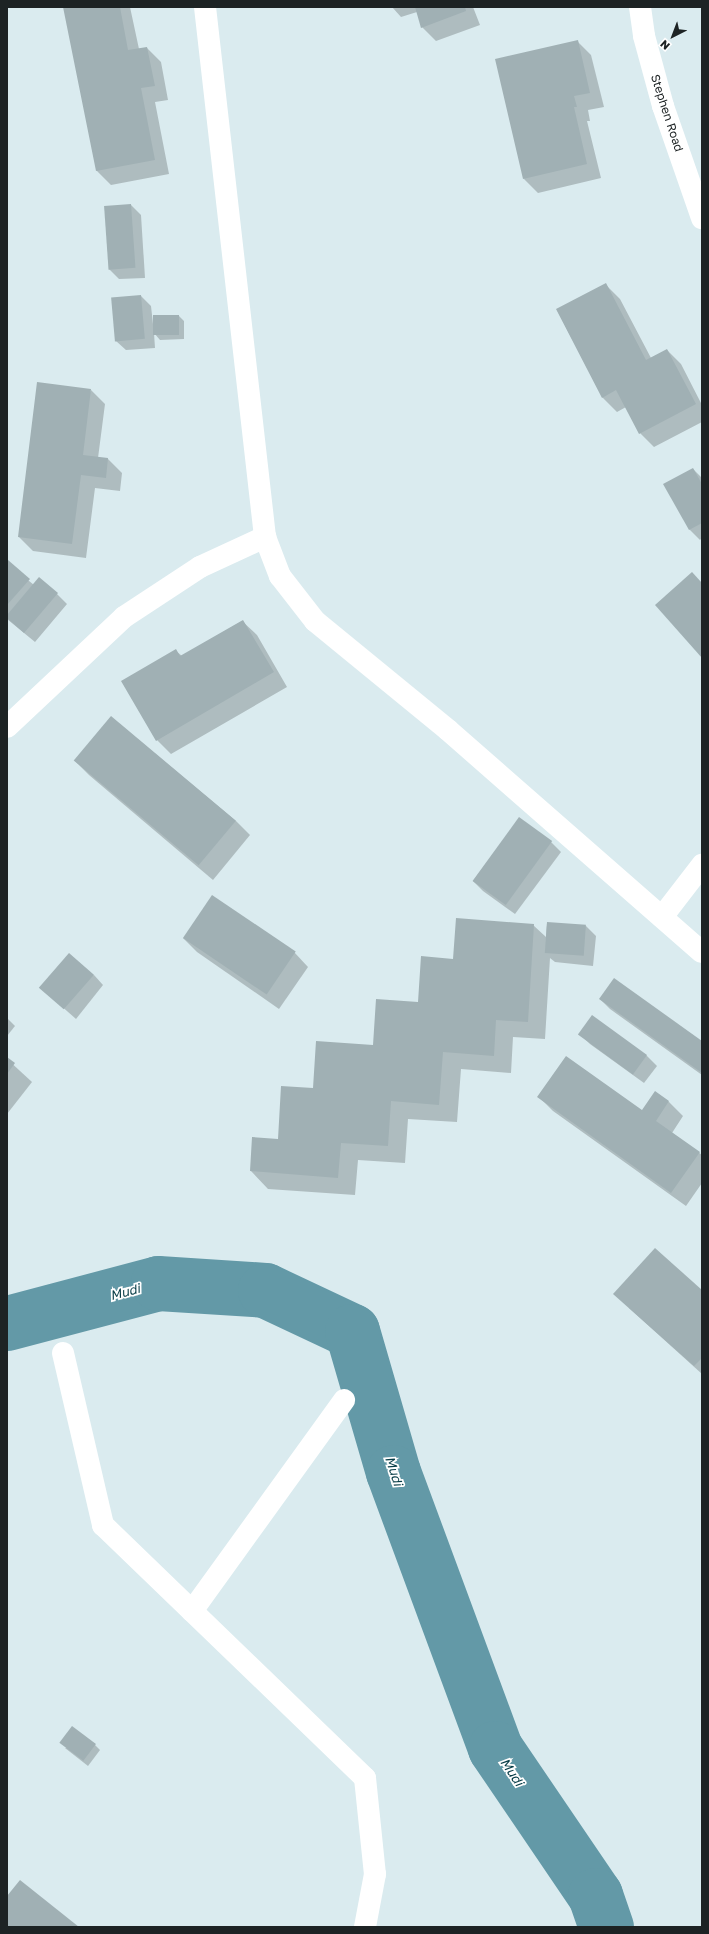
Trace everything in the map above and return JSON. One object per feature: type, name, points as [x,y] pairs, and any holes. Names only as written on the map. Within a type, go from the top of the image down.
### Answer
[{"type":"street","points":[[205,7],[265,537],[280,576],[315,621],[448,730],[702,952]]},
{"type":"street","name":"Stephen Road","points":[[640,7],[644,36],[663,106],[702,218]]},
{"type":"street","points":[[7,727],[124,617],[200,567],[265,537]]},
{"type":"street","points":[[662,917],[702,865]]},
{"type":"street","points":[[63,1353],[103,1525],[365,1778],[375,1874],[365,1927]]},
{"type":"street","points":[[192,1611],[344,1400]]},
{"type":"building","points":[[63,7],[120,7],[128,50],[147,47],[155,86],[141,88],[155,160],[96,171]]},
{"type":"building","points":[[415,7],[465,7],[466,11],[421,28]]},
{"type":"building","points":[[578,40],[590,93],[574,96],[577,107],[574,107],[587,164],[523,179],[495,59]]},
{"type":"building","points":[[131,204],[135,268],[109,270],[104,206]]},
{"type":"building","points":[[606,283],[646,360],[667,349],[696,404],[639,434],[616,390],[602,398],[556,309]]},
{"type":"building","points":[[141,295],[145,339],[115,341],[111,298]]},
{"type":"building","points":[[153,315],[179,315],[179,335],[153,335]]},
{"type":"building","points":[[37,382],[91,389],[83,455],[108,458],[106,478],[81,475],[72,544],[18,537]]},
{"type":"building","points":[[693,468],[702,484],[702,523],[689,530],[663,484]]},
{"type":"building","points":[[8,560],[30,579],[7,605],[7,562]]},
{"type":"building","points":[[692,572],[702,583],[702,658],[655,605]]},
{"type":"building","points":[[39,577],[58,593],[24,633],[7,618],[7,615]]},
{"type":"building","points":[[243,620],[274,672],[156,741],[121,681],[176,649],[180,656]]},
{"type":"building","points":[[111,716],[236,821],[199,865],[74,760]]},
{"type":"building","points":[[519,817],[552,841],[506,905],[473,881]]},
{"type":"building","points":[[212,895],[296,951],[267,995],[183,938]]},
{"type":"building","points":[[456,918],[534,924],[528,1022],[496,1020],[494,1056],[443,1052],[439,1105],[391,1101],[388,1146],[341,1143],[338,1178],[250,1171],[252,1137],[278,1139],[281,1086],[313,1088],[316,1041],[373,1045],[376,999],[418,1002],[421,956],[453,959]]},
{"type":"building","points":[[547,922],[586,925],[584,956],[545,953]]},
{"type":"building","points":[[69,953],[94,975],[64,1009],[39,988]]},
{"type":"building","points":[[614,978],[702,1041],[702,1073],[599,999]]},
{"type":"building","points":[[592,1015],[647,1055],[633,1074],[578,1034]]},
{"type":"building","points":[[566,1056],[642,1110],[655,1091],[669,1101],[656,1121],[700,1152],[671,1193],[537,1097]]},
{"type":"building","points":[[7,1057],[15,1063],[7,1074]]},
{"type":"building","points":[[655,1248],[702,1290],[702,1358],[694,1366],[613,1294]]},
{"type":"building","points":[[72,1726],[96,1744],[83,1761],[59,1743]]},
{"type":"building","points":[[20,1880],[79,1927],[7,1927],[7,1896]]},
{"type":"waterway","name":"Mudi","points":[[7,1323],[158,1283],[265,1290],[352,1331],[393,1472],[495,1748],[595,1895],[606,1927]]}]
